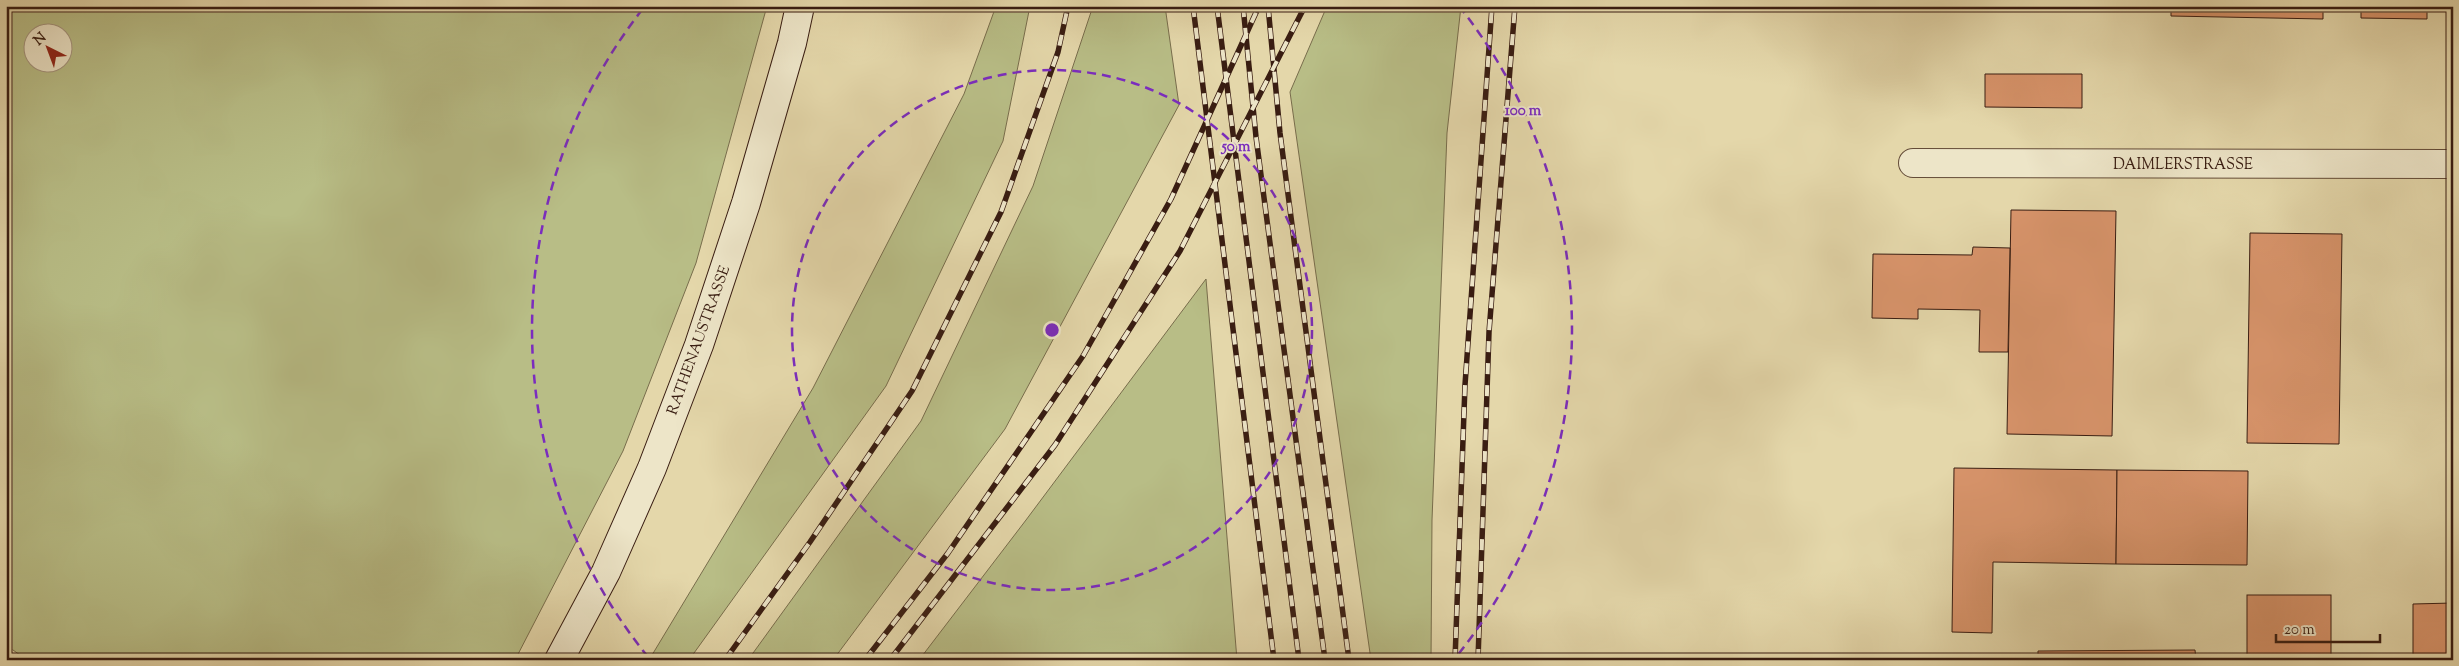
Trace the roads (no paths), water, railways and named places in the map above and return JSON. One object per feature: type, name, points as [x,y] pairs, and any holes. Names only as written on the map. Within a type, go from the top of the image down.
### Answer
[{"type":"street","name":"RATHENAUSTRASSE","points":[[560,660],[606,572],[652,468],[699,345],[746,203],[792,42],[800,6]]},
{"type":"street","name":"DAIMLERSTRASSE","points":[[1913,163],[2453,164]]},
{"type":"railway","points":[[725,660],[810,542],[912,391],[1001,212],[1058,52],[1068,6]]},
{"type":"railway","points":[[1193,6],[1274,660]]},
{"type":"railway","points":[[1217,6],[1299,660]]},
{"type":"railway","points":[[1243,6],[1256,137],[1325,660]]},
{"type":"railway","points":[[865,660],[948,553],[1083,356],[1171,199],[1259,6]]},
{"type":"railway","points":[[1268,6],[1280,133],[1349,660]]},
{"type":"railway","points":[[890,660],[1055,445],[1180,251],[1305,6]]},
{"type":"railway","points":[[1455,660],[1465,385],[1492,6]]},
{"type":"railway","points":[[1478,660],[1489,332],[1515,6]]}]
